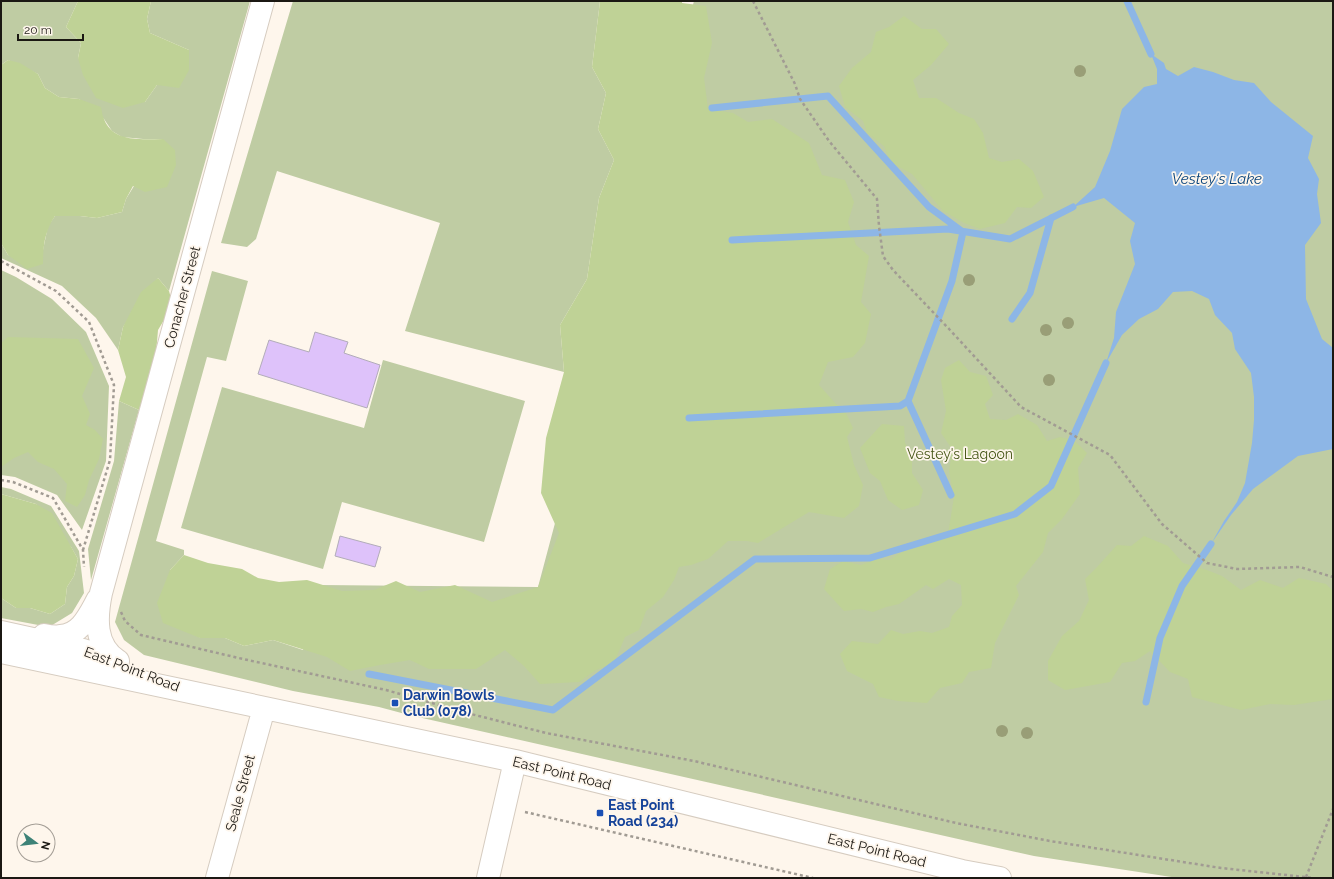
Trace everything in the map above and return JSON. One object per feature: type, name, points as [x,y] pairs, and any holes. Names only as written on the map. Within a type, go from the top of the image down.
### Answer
[{"type":"street","name":"Conacher Street","points":[[118,661],[105,650],[100,636],[98,605],[263,1]]},
{"type":"street","name":"Conacher Street","points":[[3,639],[61,636],[69,634],[77,630],[86,620],[101,593]]},
{"type":"street","name":"East Point Road","points":[[3,639],[83,650],[139,669],[193,693]]},
{"type":"street","name":"East Point Road","points":[[3,639],[193,693],[515,761],[962,871],[1000,878]]},
{"type":"street","name":"Seale Street","points":[[217,878],[264,708]]},
{"type":"street","points":[[488,878],[515,761]]},
{"type":"path","points":[[753,1],[795,84],[800,100],[829,141],[877,199],[883,256],[893,270],[1021,407],[1061,427],[1110,455],[1162,524],[1207,563],[1237,569],[1300,567],[1333,577]]},
{"type":"path","points":[[1,261],[56,291],[89,322],[114,385],[110,460],[83,550],[86,586],[116,601],[125,621],[141,635],[386,690],[546,733],[694,761],[956,823],[1050,841],[1222,868],[1314,878]]},
{"type":"path","points":[[1,480],[13,482],[53,498],[83,550]]},
{"type":"path","points":[[504,807],[813,878]]},
{"type":"path","points":[[1306,877],[1333,809]]},
{"type":"green space","points":[[1,1],[78,1],[66,27],[81,43],[78,58],[145,102],[157,85],[189,50],[150,33],[147,19],[151,1],[250,1],[169,291],[158,278],[123,327],[118,350],[96,318],[62,286],[1,258],[1,243],[8,255],[42,264],[48,226],[55,216],[97,218],[122,212],[126,199],[163,139],[122,137],[112,131],[104,119],[79,99],[59,97],[45,88],[38,74],[8,60],[1,65]]},
{"type":"green space","points":[[78,1],[151,1],[147,19],[150,33],[189,50],[189,70],[179,88],[157,85],[145,102],[123,108],[96,98],[83,75],[78,58],[81,43],[66,27]]},
{"type":"green space","points":[[293,1],[600,1],[592,67],[606,93],[598,129],[614,160],[599,198],[587,279],[560,325],[564,372],[405,331],[440,223],[277,171],[256,239],[247,247],[221,243]]},
{"type":"green space","points":[[600,1],[682,1],[682,3],[706,6],[712,43],[704,78],[708,109],[733,113],[748,122],[772,119],[809,143],[822,175],[845,180],[854,202],[848,222],[856,245],[869,256],[861,302],[871,314],[865,343],[853,357],[828,362],[819,385],[836,404],[845,411],[853,428],[847,437],[854,465],[863,485],[859,506],[844,518],[809,512],[758,543],[747,541],[728,541],[708,559],[691,565],[679,567],[674,580],[663,597],[646,611],[639,630],[625,637],[614,663],[596,670],[579,682],[540,684],[524,666],[505,650],[476,669],[429,669],[410,660],[350,671],[327,657],[273,640],[244,646],[225,638],[200,638],[163,623],[157,603],[170,570],[184,555],[208,563],[242,569],[258,578],[279,582],[307,580],[342,591],[374,590],[396,581],[420,592],[455,585],[492,602],[538,587],[559,533],[541,493],[546,438],[564,372],[560,325],[587,279],[599,198],[614,160],[598,129],[606,93],[592,67]]},
{"type":"green space","name":"Vestey's Lagoon","points":[[694,1],[1333,1],[1333,878],[1178,878],[1034,856],[379,707],[293,691],[144,655],[124,640],[115,622],[212,271],[248,281],[226,361],[207,357],[156,541],[184,550],[184,555],[170,570],[200,638],[225,638],[244,646],[273,640],[303,650],[320,585],[538,587]]},
{"type":"green space","points":[[904,16],[922,29],[936,29],[949,44],[931,65],[913,80],[919,98],[936,98],[959,113],[974,119],[983,133],[989,158],[1002,162],[1019,159],[1033,171],[1044,197],[1031,208],[1017,207],[1005,223],[980,229],[964,223],[943,211],[912,174],[890,162],[884,146],[867,133],[863,121],[845,107],[839,86],[852,68],[871,52],[876,32],[889,27]]},
{"type":"green space","points":[[8,60],[20,63],[38,74],[45,88],[59,97],[79,99],[101,107],[102,114],[108,127],[121,136],[137,139],[163,139],[175,150],[176,165],[167,187],[145,192],[133,186],[126,199],[122,212],[97,218],[55,216],[45,238],[43,264],[27,269],[8,255],[1,243],[1,65]]},
{"type":"green space","points":[[1,270],[16,277],[52,299],[86,332],[109,386],[106,461],[82,530],[57,495],[15,477],[1,475]]},
{"type":"green space","points":[[158,278],[169,291],[173,305],[158,330],[155,365],[139,410],[119,401],[126,377],[118,350],[123,327],[141,292]]},
{"type":"green space","points":[[8,337],[78,339],[94,368],[82,396],[90,414],[86,425],[95,430],[103,439],[99,459],[89,480],[85,495],[77,507],[65,501],[67,484],[54,469],[38,462],[28,452],[14,458],[1,467],[1,343]]},
{"type":"green space","points":[[383,360],[525,401],[484,542],[342,502],[323,569],[181,528],[222,387],[364,428]]},
{"type":"green space","points":[[959,360],[970,372],[986,376],[993,395],[985,404],[990,419],[1006,420],[1018,414],[1037,425],[1047,441],[1060,437],[1074,440],[1087,453],[1078,468],[1080,494],[1062,519],[1048,533],[1043,552],[1016,586],[1019,595],[995,643],[991,668],[969,672],[962,683],[940,688],[927,703],[898,701],[879,697],[873,684],[847,671],[840,654],[852,641],[878,644],[891,630],[903,634],[920,631],[932,633],[949,627],[952,616],[962,605],[961,585],[949,579],[933,589],[926,585],[899,604],[873,612],[861,609],[844,611],[824,589],[830,569],[843,561],[861,565],[876,559],[889,560],[907,549],[948,534],[954,497],[949,472],[952,449],[941,433],[946,411],[941,380],[945,368]]},
{"type":"green space","points":[[119,401],[139,410],[91,580],[88,549],[114,461]]},
{"type":"green space","points":[[882,424],[904,426],[905,443],[912,455],[912,473],[923,490],[919,505],[902,510],[888,500],[880,481],[870,473],[860,448]]},
{"type":"green space","points":[[1,487],[11,489],[51,506],[79,551],[84,593],[72,613],[49,627],[1,618],[1,598],[16,608],[30,608],[50,614],[65,604],[67,587],[74,576],[78,559],[71,547],[36,504],[1,494]]},
{"type":"green space","points":[[1,494],[36,504],[52,513],[78,559],[74,576],[67,587],[65,604],[50,614],[30,608],[16,608],[1,598]]},
{"type":"green space","points":[[1144,536],[1168,546],[1183,563],[1222,576],[1241,590],[1260,580],[1283,588],[1299,578],[1326,584],[1333,591],[1333,699],[1294,705],[1270,704],[1241,710],[1192,697],[1188,679],[1170,672],[1150,651],[1135,661],[1122,663],[1110,682],[1065,690],[1048,680],[1048,661],[1062,636],[1079,621],[1089,600],[1085,579],[1117,545],[1131,546]]},
{"type":"water","name":"Vestey's Lake","points":[[1151,54],[1164,63],[1166,69],[1178,76],[1194,67],[1234,80],[1254,83],[1271,102],[1313,136],[1308,158],[1319,179],[1317,194],[1321,223],[1305,245],[1306,299],[1322,339],[1333,348],[1333,449],[1298,456],[1253,489],[1231,515],[1211,544],[1237,502],[1245,483],[1252,443],[1254,420],[1254,397],[1251,373],[1235,349],[1232,333],[1215,315],[1209,299],[1192,291],[1173,292],[1158,309],[1139,319],[1122,335],[1106,363],[1114,338],[1116,312],[1135,264],[1130,241],[1135,223],[1104,198],[1073,207],[1095,187],[1110,151],[1122,109],[1144,87],[1157,84],[1157,69]]},
{"type":"building","points":[[315,332],[348,342],[344,353],[380,365],[367,408],[258,374],[269,340],[309,352]]},
{"type":"building","points":[[340,536],[381,547],[375,567],[335,556]]},
{"type":"waterway","points":[[1127,1],[1151,54]]},
{"type":"waterway","points":[[689,418],[900,406],[908,401],[952,281],[963,232],[929,207],[828,96],[712,108]]},
{"type":"waterway","points":[[732,240],[948,229],[1010,239],[1073,207]]},
{"type":"waterway","points":[[1012,319],[1030,293],[1051,218]]},
{"type":"waterway","points":[[369,674],[553,710],[755,559],[870,558],[1015,514],[1051,486],[1106,363]]},
{"type":"waterway","points":[[908,401],[951,495]]},
{"type":"waterway","points":[[1146,702],[1160,638],[1182,586],[1211,544]]},
{"type":"place","name":"Darwin Bowls Club (078)","points":[[395,703]]},
{"type":"place","name":"East Point Road (234)","points":[[600,813]]}]
